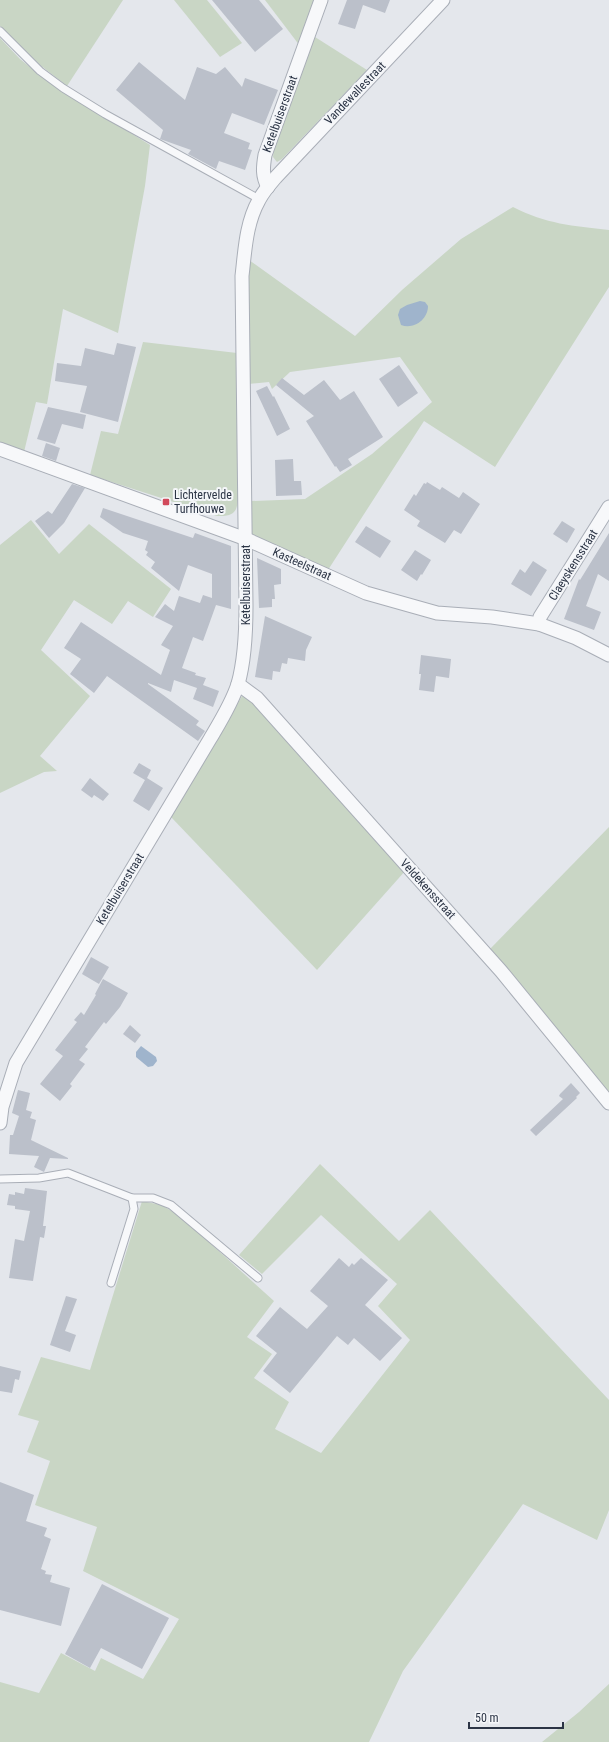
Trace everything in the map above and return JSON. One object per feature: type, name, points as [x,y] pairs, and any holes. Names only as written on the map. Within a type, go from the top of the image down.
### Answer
[{"type":"street","name":"Ketelbuiserstraat","points":[[0,1123],[2,1107],[16,1063],[210,739],[238,684],[245,643],[246,539],[242,276],[248,228],[259,199],[268,186],[264,180],[263,170],[265,155],[321,0]]},
{"type":"street","name":"Vandewallestraat","points":[[268,186],[333,115],[443,0]]},
{"type":"street","name":"Kasteelstraat","points":[[0,449],[246,539],[366,593],[437,613],[492,617],[539,624],[576,638],[609,655]]},
{"type":"street","name":"Claeyskensstraat","points":[[539,624],[540,617],[609,507]]},
{"type":"street","name":"Veldekensstraat","points":[[238,684],[257,698],[496,966],[609,1103]]},
{"type":"lane","points":[[0,31],[40,71],[63,88],[105,114],[259,199]]},
{"type":"lane","points":[[0,1179],[39,1178],[68,1173],[132,1198],[153,1198],[171,1205],[258,1278]]},
{"type":"lane","points":[[111,1283],[134,1209],[132,1198]]},
{"type":"green space","points":[[0,0],[123,0],[67,86],[40,65],[0,26]]},
{"type":"green space","points":[[174,0],[207,0],[242,43],[220,57]]},
{"type":"green space","points":[[265,0],[315,0],[300,46]]},
{"type":"green space","points":[[315,37],[367,70],[282,159],[277,162],[273,157],[274,147]]},
{"type":"green space","points":[[0,38],[20,59],[47,81],[150,145],[145,186],[118,333],[63,309],[47,404],[36,402],[24,452],[0,442]]},
{"type":"green space","points":[[513,207],[548,221],[609,230],[609,287],[495,467],[424,421],[328,570],[250,536],[251,501],[305,499],[372,454],[432,402],[400,357],[290,372],[272,389],[269,382],[248,384],[249,260],[355,336],[402,290],[461,239]]},
{"type":"green space","points":[[143,342],[237,353],[238,503],[235,511],[229,515],[217,516],[90,475],[101,431],[118,434]]},
{"type":"green space","points":[[31,520],[59,554],[89,524],[171,589],[153,617],[128,601],[112,624],[74,600],[41,650],[90,696],[40,756],[57,771],[44,772],[0,793],[0,545]]},
{"type":"green space","points":[[242,696],[251,700],[406,870],[317,970],[171,817]]},
{"type":"green space","points":[[609,827],[609,1093],[490,949]]},
{"type":"green space","points":[[320,1164],[399,1241],[430,1210],[609,1400],[609,1510],[597,1540],[523,1504],[403,1671],[369,1742],[0,1742],[0,1682],[39,1693],[61,1653],[95,1671],[101,1658],[143,1679],[179,1619],[83,1571],[97,1527],[35,1505],[50,1461],[27,1452],[39,1421],[18,1415],[41,1357],[90,1370],[142,1201],[161,1205],[179,1215],[274,1301],[247,1337],[272,1354],[254,1378],[289,1402],[275,1429],[321,1453],[410,1340],[378,1306],[397,1284],[321,1215],[262,1274],[239,1255]]},
{"type":"green space","points":[[609,1684],[609,1742],[542,1742],[579,1712]]},
{"type":"water","points":[[420,301],[425,302],[428,306],[426,315],[423,319],[415,325],[401,325],[398,315],[400,309]]},
{"type":"water","points":[[141,1046],[156,1057],[157,1061],[153,1066],[148,1067],[136,1057],[136,1052]]},
{"type":"building","points":[[212,0],[259,0],[283,29],[255,52]]},
{"type":"building","points":[[347,0],[390,0],[385,13],[363,5],[355,29],[338,24]]},
{"type":"building","points":[[139,62],[185,100],[197,67],[216,74],[225,67],[242,87],[245,78],[278,90],[264,125],[232,113],[224,133],[250,143],[248,149],[252,150],[245,170],[219,161],[216,169],[188,154],[191,150],[160,139],[163,130],[116,90]]},
{"type":"building","points":[[117,343],[136,347],[118,422],[80,412],[87,386],[55,381],[57,363],[81,366],[85,348],[114,355]]},
{"type":"building","points":[[399,365],[418,393],[398,407],[379,379]]},
{"type":"building","points":[[282,378],[304,395],[324,380],[340,400],[354,391],[383,437],[348,459],[352,465],[340,472],[336,466],[335,467],[306,421],[314,416],[276,385]]},
{"type":"building","points":[[267,386],[273,397],[274,396],[290,429],[277,436],[256,391]]},
{"type":"building","points":[[48,407],[86,415],[83,429],[62,424],[55,444],[37,439]]},
{"type":"building","points":[[46,443],[60,448],[56,461],[42,456]]},
{"type":"building","points":[[293,459],[294,481],[301,481],[302,495],[276,496],[275,460]]},
{"type":"building","points":[[427,482],[440,490],[442,487],[459,498],[463,492],[480,504],[461,534],[454,530],[445,543],[417,526],[420,521],[404,510],[414,494],[416,496],[424,483],[426,484]]},
{"type":"building","points":[[72,484],[85,488],[64,523],[49,538],[35,521],[48,511],[52,514]]},
{"type":"building","points":[[103,508],[193,538],[195,533],[231,546],[231,609],[216,605],[203,641],[193,637],[182,668],[196,673],[195,675],[206,678],[203,685],[219,691],[213,707],[193,699],[197,688],[174,680],[171,692],[148,683],[199,721],[196,725],[205,731],[198,741],[107,676],[94,693],[70,674],[81,659],[64,648],[81,622],[161,675],[170,650],[161,645],[173,626],[155,617],[165,604],[174,611],[179,596],[200,603],[203,595],[212,598],[212,574],[188,565],[179,591],[151,568],[155,562],[146,555],[148,552],[145,550],[148,541],[123,533],[100,517]]},
{"type":"building","points":[[562,521],[575,529],[567,543],[553,534]]},
{"type":"building","points":[[366,526],[391,541],[380,558],[355,542]]},
{"type":"building","points":[[609,533],[609,581],[598,574],[586,606],[601,612],[594,630],[564,619],[579,579],[580,580]]},
{"type":"building","points":[[415,550],[431,560],[417,581],[401,570]]},
{"type":"building","points":[[257,558],[281,569],[281,584],[274,585],[275,599],[272,599],[272,607],[259,608]]},
{"type":"building","points":[[533,561],[547,570],[531,596],[511,584],[520,569],[525,573]]},
{"type":"building","points":[[265,616],[312,637],[306,650],[305,661],[288,658],[287,664],[282,663],[280,672],[273,671],[272,680],[255,677]]},
{"type":"building","points":[[421,655],[451,659],[449,678],[436,676],[434,692],[419,690]]},
{"type":"building","points":[[139,763],[151,770],[147,778],[163,788],[149,811],[133,801],[145,780],[133,773]]},
{"type":"building","points":[[90,778],[109,794],[103,801],[94,795],[92,798],[81,790]]},
{"type":"building","points":[[91,957],[109,967],[99,984],[82,974]]},
{"type":"building","points":[[103,979],[128,993],[120,1007],[106,1024],[104,1022],[85,1047],[88,1049],[79,1060],[85,1064],[70,1084],[72,1086],[60,1101],[40,1084],[63,1056],[55,1050],[77,1022],[74,1020],[81,1012],[84,1015],[96,995],[95,994]]},
{"type":"building","points":[[130,1025],[141,1035],[135,1043],[123,1034]]},
{"type":"building","points":[[571,1083],[580,1093],[576,1097],[577,1098],[536,1136],[530,1130],[563,1099],[559,1096],[560,1094]]},
{"type":"building","points":[[18,1090],[30,1093],[26,1110],[32,1112],[30,1118],[36,1120],[31,1140],[68,1158],[50,1158],[44,1172],[34,1167],[39,1156],[9,1154],[10,1135],[13,1135],[19,1116],[12,1113]]},
{"type":"building","points":[[25,1188],[47,1191],[43,1226],[46,1226],[44,1238],[40,1237],[33,1281],[9,1278],[15,1239],[24,1241],[30,1211],[15,1209],[15,1206],[7,1205],[9,1194],[15,1195],[15,1192],[24,1194]]},
{"type":"building","points":[[339,1258],[349,1267],[352,1263],[354,1265],[361,1258],[388,1280],[365,1305],[402,1338],[380,1361],[354,1338],[348,1345],[337,1336],[290,1393],[263,1371],[277,1353],[256,1336],[280,1307],[307,1329],[328,1306],[310,1291]]},
{"type":"building","points":[[66,1296],[77,1299],[65,1331],[76,1335],[70,1352],[50,1345]]},
{"type":"building","points":[[0,1366],[21,1371],[19,1380],[15,1379],[12,1393],[0,1391]]},
{"type":"building","points":[[0,1482],[34,1495],[26,1521],[47,1528],[44,1536],[51,1539],[41,1569],[46,1571],[45,1574],[52,1575],[50,1582],[70,1588],[61,1626],[0,1610]]},
{"type":"building","points":[[102,1584],[169,1618],[142,1669],[101,1648],[90,1668],[65,1654]]},
{"type":"place","name":"Lichtervelde Turfhouwe","points":[[166,502]]}]
